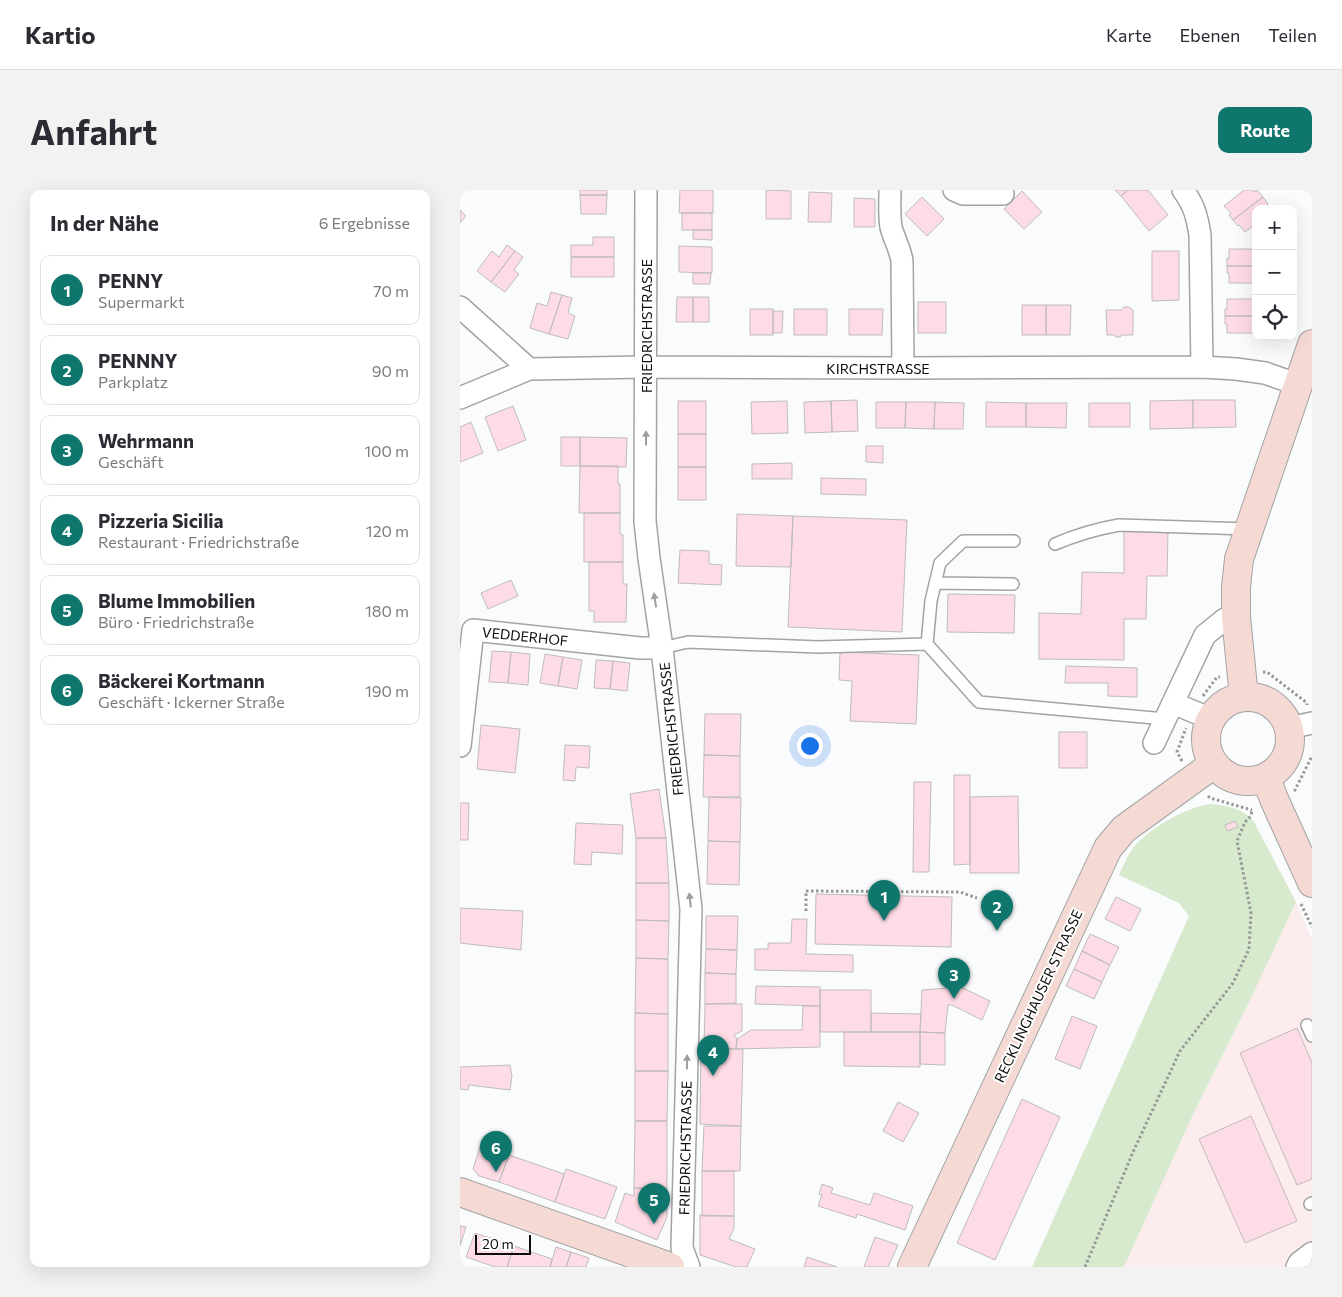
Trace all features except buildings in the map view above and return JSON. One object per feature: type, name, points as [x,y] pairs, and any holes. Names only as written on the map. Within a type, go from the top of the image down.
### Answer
[{"type":"main road","points":[[1243,685],[1231,700],[1219,708],[1211,719],[1207,730],[1206,742],[1208,754],[1214,764],[1224,774],[1237,781],[1252,782],[1266,778],[1276,772],[1284,763],[1289,752],[1291,740],[1304,724],[1284,717],[1272,704],[1256,697],[1243,685],[1236,617],[1236,587],[1239,559],[1312,344]]},
{"type":"main road","name":"RECKLINGHAUSER STRASSE","points":[[912,1267],[1108,848],[1124,829],[1214,764]]},
{"type":"main road","points":[[1266,778],[1312,884]]},
{"type":"main road","points":[[460,1192],[670,1267]]},
{"type":"main road","points":[[599,1241],[635,1267]]},
{"type":"street","name":"FRIEDRICHSTRASSE","points":[[646,190],[645,521],[662,648],[691,909],[682,1248],[689,1267]]},
{"type":"street","points":[[890,190],[891,224],[902,261],[903,368]]},
{"type":"street","points":[[954,190],[963,194],[1003,194]]},
{"type":"street","points":[[1182,190],[1191,200],[1197,215],[1200,234],[1202,367]]},
{"type":"street","points":[[460,307],[529,369]]},
{"type":"street","name":"KIRCHSTRASSE","points":[[460,398],[529,369],[646,367],[1202,367],[1236,368],[1265,373],[1299,385]]},
{"type":"street","points":[[1154,743],[1205,634],[1225,619],[1236,617]]},
{"type":"street","name":"VEDDERHOF","points":[[460,746],[473,630],[640,648],[662,648]]},
{"type":"street","points":[[1169,711],[1211,719]]},
{"type":"street","points":[[1297,1267],[1299,1263],[1312,1253]]},
{"type":"lane","points":[[1055,544],[1083,533],[1119,525],[1249,529]]},
{"type":"lane","points":[[1014,541],[963,541],[940,563],[931,602],[927,644],[980,702],[1169,711]]},
{"type":"lane","points":[[935,583],[1013,584]]},
{"type":"lane","points":[[662,648],[688,642],[818,647],[927,644]]},
{"type":"path","points":[[1243,685],[1267,672],[1307,703],[1304,724]]},
{"type":"path","points":[[1085,1267],[1133,1152],[1180,1051],[1233,983],[1248,949],[1251,913],[1237,841],[1252,810]]},
{"type":"path","points":[[806,911],[806,891],[960,892],[977,898]]},
{"type":"shaded area","points":[[1296,902],[1312,939],[1312,1267],[1124,1267],[1190,1121]]},
{"type":"green space","points":[[1211,804],[1235,808],[1246,814],[1254,822],[1296,902],[1190,1121],[1124,1267],[1032,1267],[1189,916],[1179,903],[1119,875],[1137,843],[1156,828],[1190,809]]},
{"type":"place","name":"PENNY","points":[[884,921]]},
{"type":"place","name":"PENNNY","points":[[997,931]]},
{"type":"place","name":"Wehrmann","points":[[954,999]]},
{"type":"place","name":"Pizzeria Sicilia","points":[[713,1076]]},
{"type":"place","name":"Bäckerei Kortmann","points":[[496,1172]]},
{"type":"place","name":"Blume Immobilien","points":[[654,1224]]}]
